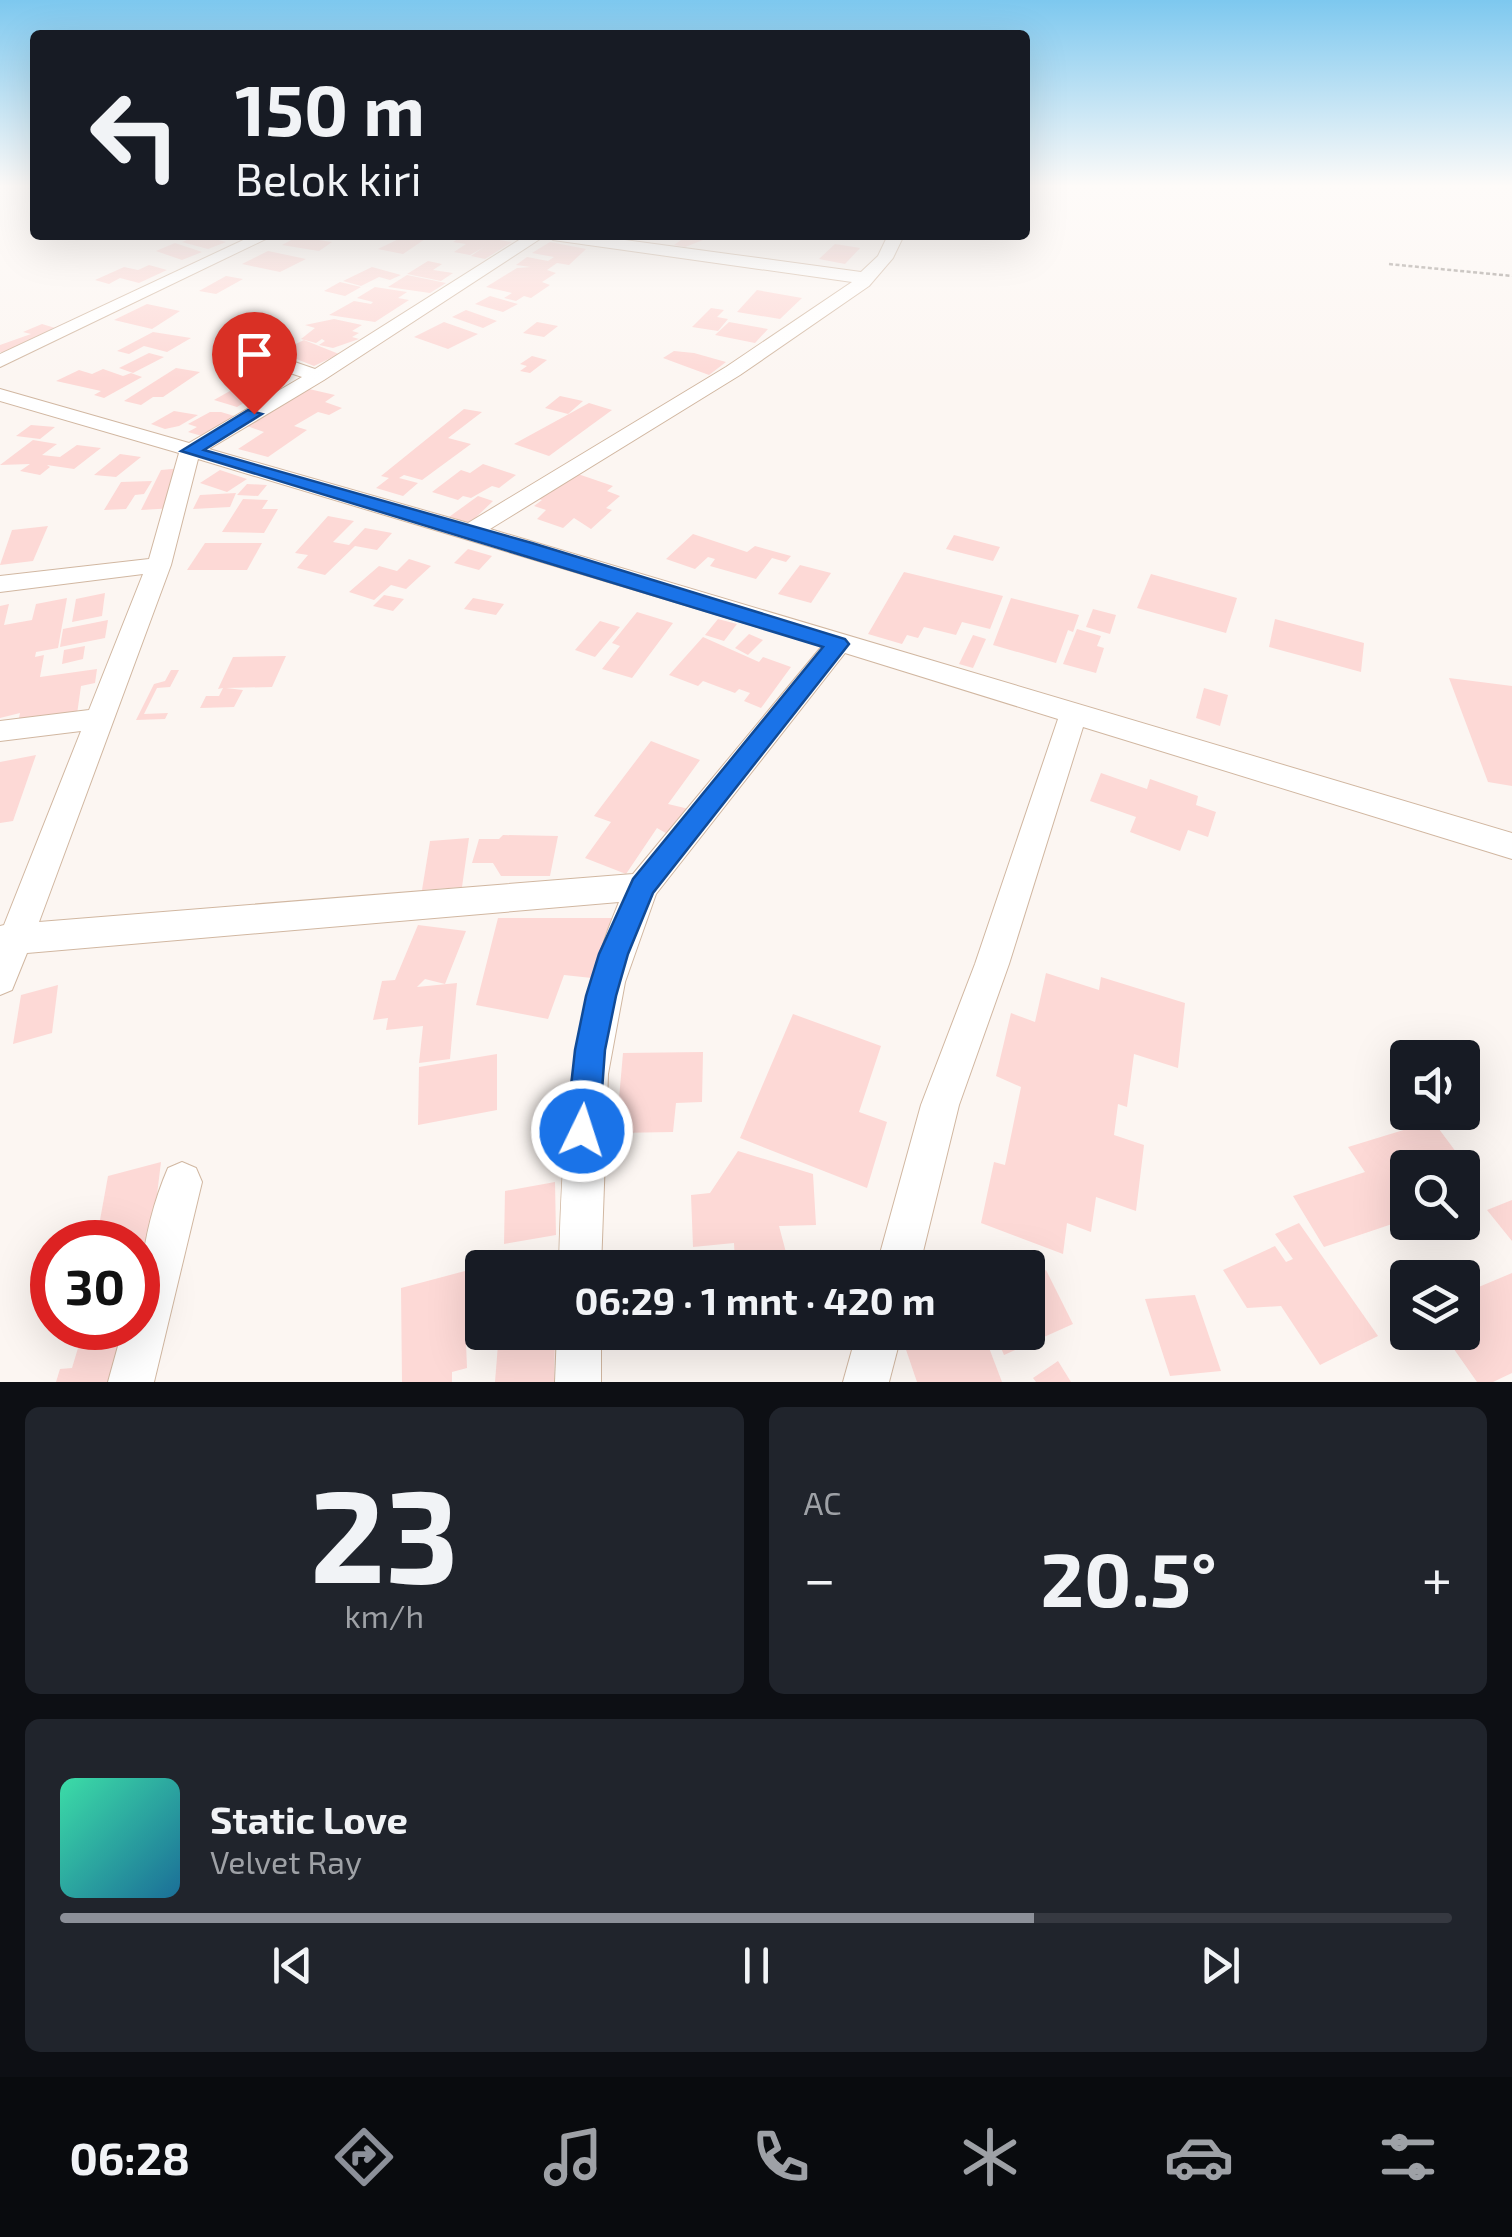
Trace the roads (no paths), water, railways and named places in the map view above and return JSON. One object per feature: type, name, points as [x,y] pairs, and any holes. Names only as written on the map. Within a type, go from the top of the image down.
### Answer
[{"type":"street","points":[[0,361],[231,251]]},
{"type":"street","points":[[0,979],[8,939],[159,566],[190,451],[317,376],[512,251]]},
{"type":"street","points":[[678,251],[862,279]]},
{"type":"street","points":[[468,533],[734,371],[862,284],[862,279],[888,251]]},
{"type":"street","points":[[246,352],[317,376]]},
{"type":"street","points":[[0,395],[1074,712],[1512,846]]},
{"type":"street","points":[[0,584],[159,566]]},
{"type":"street","points":[[580,1250],[583,1106],[590,1050],[614,954],[642,887],[838,644]]},
{"type":"street","points":[[903,1250],[940,1105],[992,964],[1074,712]]},
{"type":"street","points":[[0,730],[99,719]]},
{"type":"street","points":[[8,939],[642,887]]},
{"type":"street","points":[[131,1382],[182,1182]]},
{"type":"street","points":[[578,1350],[578,1382]]},
{"type":"street","points":[[866,1382],[875,1350]]}]
